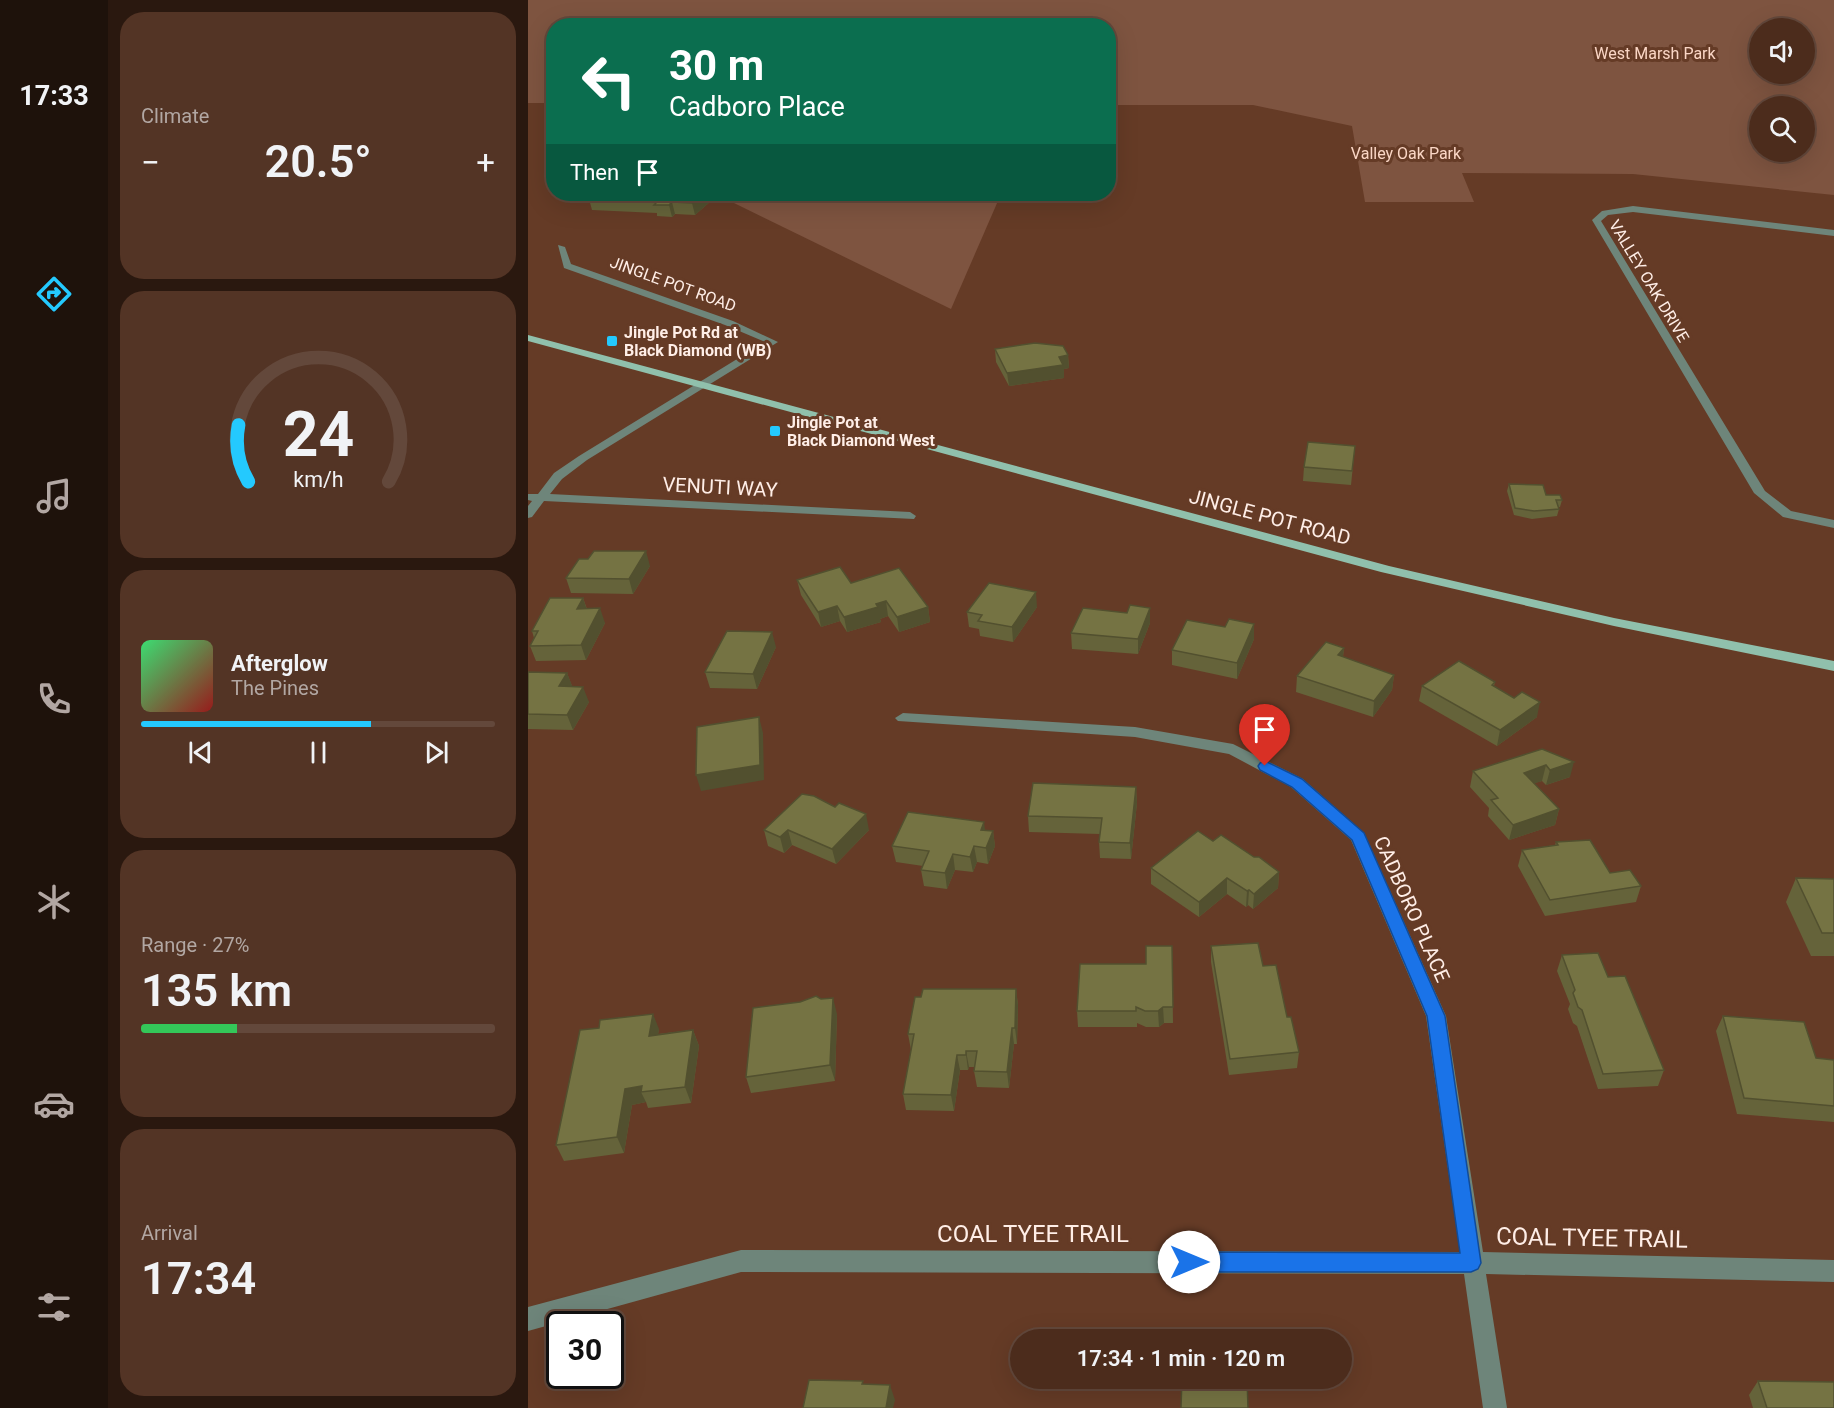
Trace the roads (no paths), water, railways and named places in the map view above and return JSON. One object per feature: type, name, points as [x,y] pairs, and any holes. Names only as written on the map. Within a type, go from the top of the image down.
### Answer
[{"type":"main road","name":"JINGLE POT ROAD","points":[[528,339],[1408,574],[1592,617],[1834,666]]},
{"type":"street","name":"VALLEY OAK DRIVE","points":[[1832,234],[1633,209],[1605,213],[1596,220],[1760,493],[1787,514],[1834,524]]},
{"type":"street","name":"JINGLE POT ROAD","points":[[561,247],[567,266],[729,323],[773,342],[701,385]]},
{"type":"street","points":[[528,514],[534,497],[558,476],[701,385]]},
{"type":"street","name":"VENUTI WAY","points":[[534,497],[910,516]]},
{"type":"street","name":"CADBORO PLACE","points":[[903,718],[1135,732],[1233,749],[1297,783],[1358,837],[1436,1016],[1471,1263],[1495,1408]]},
{"type":"street","name":"COAL TYEE TRAIL","points":[[528,1319],[741,1261],[1471,1263],[1834,1271]]},
{"type":"place","name":"Jingle Pot Rd at Black Diamond (WB)","points":[[612,341]]},
{"type":"place","name":"Jingle Pot at Black Diamond West","points":[[775,431]]},
{"type":"park label","name":"West Marsh Park","points":[[1655,53]]},
{"type":"park label","name":"Valley Oak Park","points":[[1406,153]]}]
